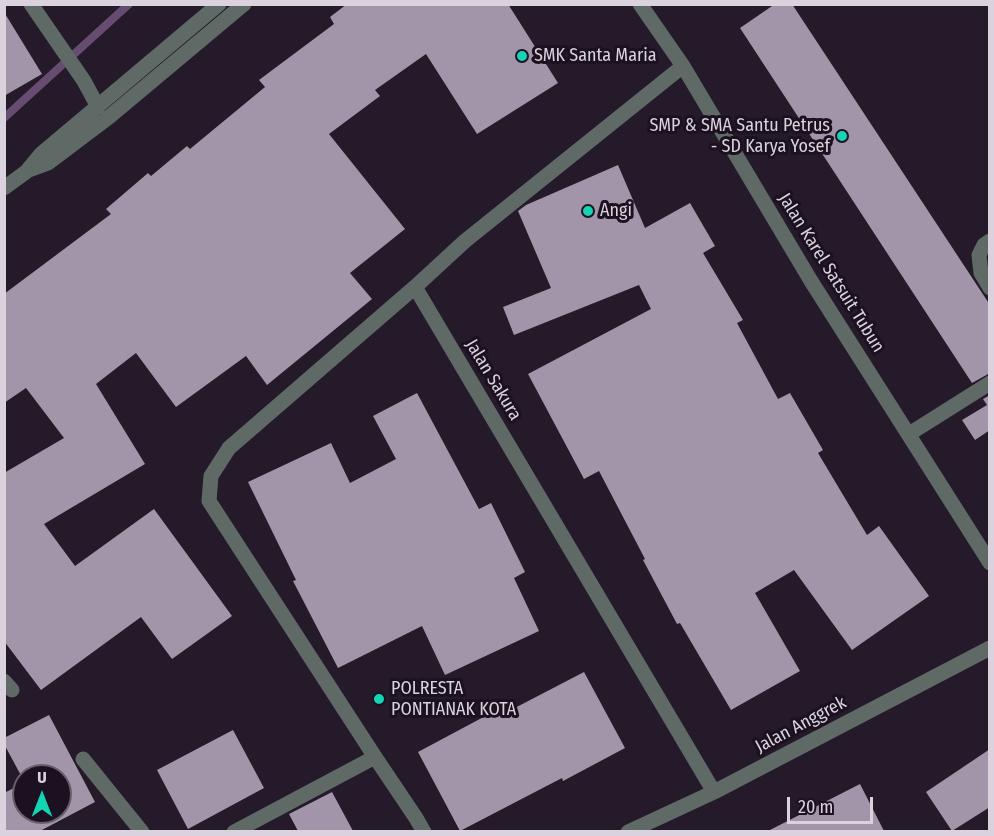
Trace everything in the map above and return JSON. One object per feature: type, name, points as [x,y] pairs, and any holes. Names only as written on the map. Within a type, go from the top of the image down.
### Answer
[{"type":"street","points":[[31,4],[84,81],[98,107]]},
{"type":"street","points":[[26,172],[41,154],[219,4]]},
{"type":"street","points":[[4,188],[26,172],[48,163],[109,117],[244,4]]},
{"type":"street","name":"Jalan Karel Satsuit Tubun","points":[[640,4],[683,66],[811,282],[990,563]]},
{"type":"street","points":[[424,831],[209,501],[211,476],[229,448],[465,241],[683,66]]},
{"type":"street","points":[[990,241],[984,244],[979,255],[981,273],[990,288]]},
{"type":"street","name":"Jalan Sakura","points":[[415,287],[714,792]]},
{"type":"street","points":[[909,434],[990,383]]},
{"type":"street","name":"Jalan Anggrek","points":[[628,831],[714,792],[990,648]]},
{"type":"street","points":[[234,831],[375,758]]},
{"type":"street","points":[[82,759],[142,831]]},
{"type":"building","points":[[347,4],[508,4],[558,83],[477,134],[426,54],[375,90],[380,96],[329,134],[405,229],[350,273],[372,299],[267,385],[246,356],[176,407],[136,353],[96,384],[145,464],[44,524],[75,566],[154,509],[232,616],[172,659],[141,617],[41,690],[4,641],[4,473],[64,438],[26,388],[4,403],[4,294],[111,214],[106,209],[148,173],[151,176],[187,146],[190,149],[265,87],[259,80],[334,24],[330,17]]},
{"type":"building","points":[[775,4],[792,4],[990,305],[990,373],[972,383],[740,28]]},
{"type":"building","points":[[4,12],[42,74],[4,96]]},
{"type":"building","points":[[618,165],[645,228],[690,203],[715,246],[703,253],[743,320],[737,323],[778,399],[790,393],[823,450],[818,453],[867,535],[879,526],[929,596],[852,650],[794,570],[755,593],[800,671],[731,710],[680,623],[677,624],[599,471],[584,479],[528,374],[651,309],[639,285],[514,335],[503,307],[551,288],[518,211],[526,205]]},
{"type":"building","points":[[417,393],[479,509],[491,503],[525,572],[514,578],[539,631],[445,675],[422,626],[338,668],[293,581],[296,580],[248,482],[331,443],[350,483],[396,459],[373,416]]},
{"type":"building","points":[[990,395],[990,430],[975,440],[962,420],[987,405],[983,399]]},
{"type":"building","points":[[584,672],[625,748],[460,831],[418,752],[506,705],[509,711]]},
{"type":"building","points":[[49,715],[95,802],[72,814],[72,764],[15,764],[4,744],[4,738]]},
{"type":"building","points":[[233,730],[264,788],[188,829],[157,770]]},
{"type":"building","points":[[990,749],[990,807],[952,831],[926,792]]},
{"type":"building","points":[[860,784],[884,831],[768,831]]},
{"type":"building","points":[[12,789],[12,824],[53,824],[40,831],[4,831],[4,793]]},
{"type":"building","points":[[332,792],[353,831],[298,831],[289,814]]},
{"type":"waterway","points":[[4,118],[129,4]]},
{"type":"place","name":"SMK Santa Maria","points":[[522,56]]},
{"type":"place","name":"SMP & SMA Santu Petrus - SD Karya Yosef","points":[[842,136]]},
{"type":"place","name":"Angi","points":[[588,211]]},
{"type":"place","name":"POLRESTA PONTIANAK KOTA","points":[[379,699]]}]
